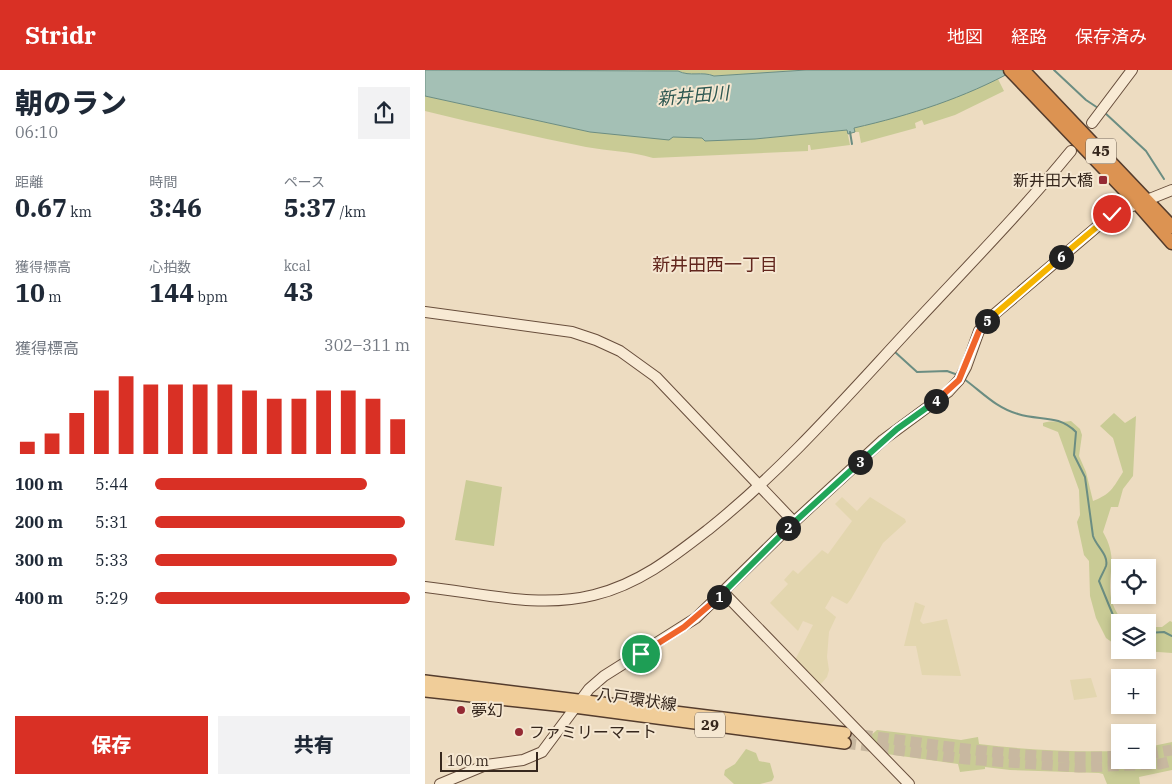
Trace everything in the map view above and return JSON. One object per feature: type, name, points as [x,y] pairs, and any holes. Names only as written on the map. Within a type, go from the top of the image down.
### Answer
[{"type":"highway","name":"45","points":[[1010,70],[1025,76],[1143,202],[1172,227]]},
{"type":"highway","name":"45","points":[[1143,202],[1172,243]]},
{"type":"main road","name":"八戸環状線","points":[[425,681],[577,703],[845,738],[640,707],[577,703],[425,691]]},
{"type":"street","points":[[1092,123],[1132,70]]},
{"type":"street","points":[[425,587],[538,601],[594,595],[625,585],[660,567],[733,510],[794,454],[1071,150]]},
{"type":"street","points":[[439,784],[486,765],[523,760],[542,752],[550,745],[577,703],[604,676],[684,627],[724,592],[794,522],[890,434],[948,392],[959,380],[966,367],[979,331],[991,317],[1112,214],[1172,190]]},
{"type":"street","points":[[425,312],[572,332],[620,351],[656,377],[794,522]]},
{"type":"street","points":[[724,592],[909,784]]},
{"type":"shaded area","points":[[842,497],[857,511],[870,497],[905,519],[906,522],[883,543],[847,604],[832,596],[825,608],[836,617],[829,632],[827,657],[829,670],[827,677],[820,685],[795,660],[813,625],[803,621],[798,631],[770,603],[788,584],[784,580],[793,570],[798,574],[822,550],[828,554],[852,521],[835,504]]},
{"type":"shaded area","points":[[915,602],[925,606],[920,621],[923,624],[947,619],[961,676],[922,675],[916,646],[904,646]]},
{"type":"shaded area","points":[[1091,678],[1097,697],[1074,700],[1070,680]]},
{"type":"green space","points":[[638,70],[806,70],[714,76],[687,74],[678,71]]},
{"type":"green space","points":[[998,79],[1004,91],[955,115],[924,125],[922,120],[915,123],[916,128],[861,143],[859,132],[855,132],[854,128],[927,107]]},
{"type":"green space","points":[[425,96],[590,132],[755,139],[847,130],[850,145],[811,150],[810,145],[808,145],[808,151],[653,158],[566,143],[425,111]]},
{"type":"green space","points":[[1114,413],[1125,423],[1136,416],[1133,476],[1123,489],[1118,507],[1111,507],[1103,532],[1112,558],[1111,604],[1118,614],[1111,614],[1111,642],[1106,638],[1096,618],[1090,596],[1089,561],[1084,555],[1077,522],[1080,515],[1079,490],[1058,432],[1043,426],[1043,423],[1071,421],[1080,429],[1082,435],[1079,456],[1086,472],[1093,501],[1111,490],[1123,472],[1113,438],[1100,426]]},
{"type":"green space","points":[[466,480],[502,487],[494,546],[455,540]]},
{"type":"green space","points":[[1170,621],[1172,622],[1172,653],[1156,652],[1156,627],[1162,627]]},
{"type":"green space","points":[[877,730],[961,740],[978,737],[979,744],[1014,748],[1111,751],[1111,769],[1156,769],[1156,745],[1172,742],[1172,770],[1139,777],[1140,784],[1107,784],[1103,774],[1099,773],[1010,770],[985,767],[985,769],[960,772],[958,764],[887,754],[869,737]]},
{"type":"green space","points":[[746,749],[756,753],[759,761],[770,763],[774,777],[772,781],[760,784],[734,784],[724,775],[725,770],[735,764]]},
{"type":"water","name":"新井田川","points":[[425,70],[678,71],[687,74],[714,76],[806,70],[1015,70],[937,105],[854,128],[855,132],[848,134],[847,130],[755,139],[705,141],[702,138],[673,137],[669,140],[590,132],[425,96]]},
{"type":"waterway","points":[[1054,70],[1086,100],[1098,108]]},
{"type":"waterway","points":[[1104,112],[1146,151],[1164,179]]},
{"type":"waterway","points":[[850,132],[852,144]]},
{"type":"waterway","points":[[895,352],[917,372],[947,371],[958,375]]},
{"type":"waterway","points":[[964,379],[1003,408],[1026,416],[1056,420],[1069,426],[1076,432],[1074,455],[1085,477],[1093,536],[1106,558],[1106,566],[1099,581],[1113,614]]},
{"type":"waterway","points":[[1156,632],[1164,632],[1172,636]]},
{"type":"tunnel","points":[[845,733],[982,751],[1051,756],[1111,756]]},
{"type":"tunnel","points":[[845,743],[966,759],[1079,767],[1160,764],[1172,761]]},
{"type":"tunnel","points":[[1156,753],[1172,750]]},
{"type":"place","name":"新井田大橋","points":[[1103,180]]},
{"type":"place","name":"夢幻","points":[[461,710]]},
{"type":"place","name":"ファミリーマート","points":[[519,732]]},
{"type":"district","name":"新井田西一丁目","points":[[715,265]]},
{"type":"route","points":[[641,654],[684,627],[708,608],[794,522],[883,440],[948,392],[959,380],[966,367],[979,331],[991,317],[1112,214]]}]
